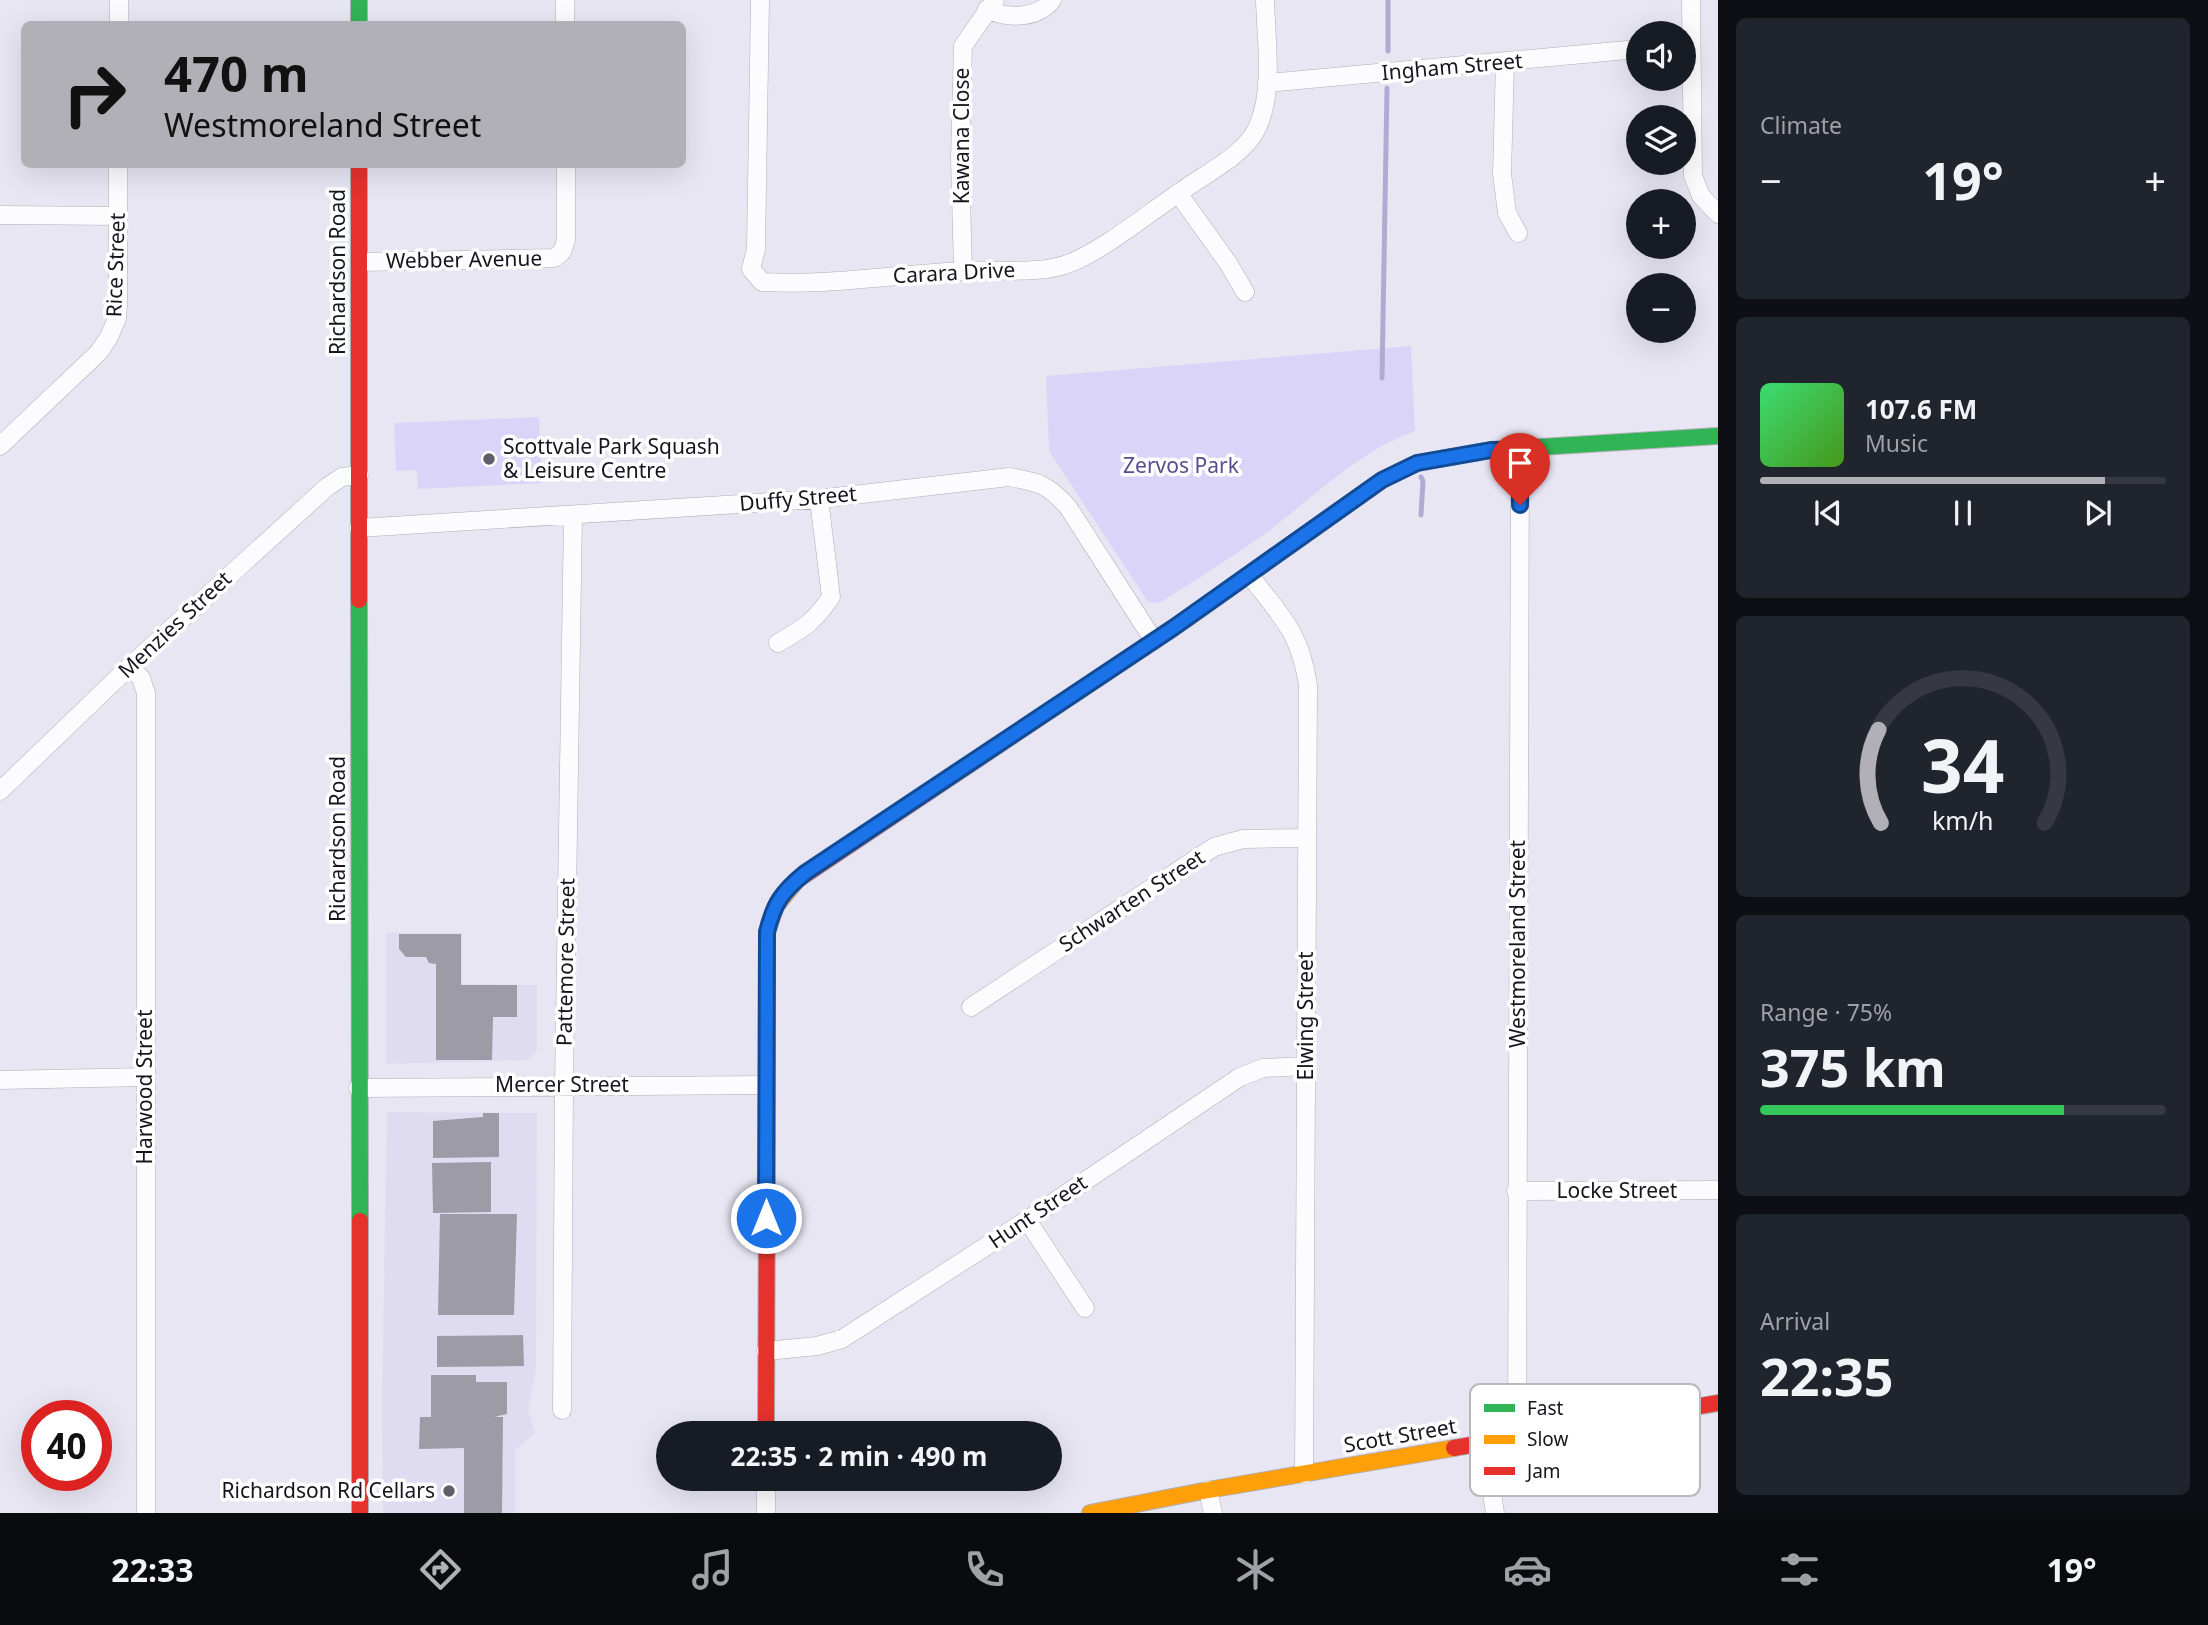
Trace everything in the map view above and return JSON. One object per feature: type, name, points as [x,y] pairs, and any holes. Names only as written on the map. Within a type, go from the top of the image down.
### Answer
[{"type":"street","points":[[119,0],[119,21]]},
{"type":"street","points":[[359,0],[359,21]]},
{"type":"street","points":[[565,0],[565,21]]},
{"type":"street","name":"Carara Drive","points":[[760,0],[756,249],[751,270],[762,282],[801,284],[963,271],[1051,268],[1069,264],[1100,246],[1242,148],[1257,130],[1264,110],[1267,83],[1265,0]]},
{"type":"street","name":"Kawana Close","points":[[963,271],[960,146],[963,46],[991,5],[999,15],[1036,13],[1052,0]]},
{"type":"street","points":[[1689,21],[1691,0]]},
{"type":"street","name":"Ingham Street","points":[[1267,83],[1626,50]]},
{"type":"street","points":[[1505,62],[1502,174],[1507,213],[1518,233]]},
{"type":"street","points":[[1689,91],[1693,176],[1701,196],[1718,214]]},
{"type":"street","name":"Rice Street","points":[[0,446],[86,366],[109,337],[117,318],[118,303],[118,168]]},
{"type":"street","name":"Richardson Road","points":[[359,168],[360,1513]]},
{"type":"street","name":"Webber Avenue","points":[[360,262],[554,258],[562,252],[566,240],[566,168]]},
{"type":"street","points":[[1178,193],[1228,263],[1245,292]]},
{"type":"street","points":[[0,215],[118,216]]},
{"type":"street","points":[[766,1421],[767,932],[773,909],[789,886],[1250,576],[1382,480],[1417,463],[1491,450],[1718,436]]},
{"type":"street","name":"Westmoreland Street","points":[[1517,1384],[1520,450]]},
{"type":"street","name":"Menzies Street","points":[[0,791],[131,666],[327,487],[342,477],[359,475]]},
{"type":"street","name":"Duffy Street","points":[[359,528],[820,499],[1009,477],[1030,480],[1051,488],[1068,507],[1154,641]]},
{"type":"street","points":[[778,643],[818,617],[831,597],[820,499]]},
{"type":"street","name":"Pattemore Street","points":[[562,1410],[573,515]]},
{"type":"street","name":"Elwing Street","points":[[1250,576],[1292,630],[1305,664],[1308,685],[1304,1474]]},
{"type":"street","name":"Harwood Street","points":[[131,666],[141,678],[146,693],[146,1513]]},
{"type":"street","name":"Schwarten Street","points":[[971,1007],[1214,847],[1244,839],[1307,838]]},
{"type":"street","name":"Hunt Street","points":[[766,1351],[817,1346],[842,1339],[1027,1220],[1240,1077],[1263,1068],[1306,1066]]},
{"type":"street","points":[[0,1080],[144,1077]]},
{"type":"street","name":"Mercer Street","points":[[358,1088],[766,1085]]},
{"type":"street","name":"Locke Street","points":[[1516,1191],[1718,1190]]},
{"type":"street","points":[[1027,1220],[1085,1308]]},
{"type":"street","name":"Scott Street","points":[[1700,1406],[1718,1403]]},
{"type":"street","name":"Scott Street","points":[[1090,1513],[1470,1445]]},
{"type":"street","points":[[1208,1490],[1213,1513]]},
{"type":"street","points":[[766,1491],[766,1513]]},
{"type":"shaded area","points":[[386,933],[462,933],[462,984],[537,985],[537,1050],[528,1060],[386,1064]]},
{"type":"shaded area","points":[[387,1112],[537,1113],[536,1369],[528,1411],[535,1433],[515,1450],[515,1513],[383,1513],[382,1401]]},
{"type":"green space","name":"Zervos Park","points":[[1411,346],[1415,431],[1372,452],[1259,538],[1160,603],[1148,602],[1049,451],[1046,376]]},
{"type":"green space","points":[[539,417],[542,483],[418,489],[417,470],[396,471],[394,423]]},
{"type":"building","points":[[399,934],[461,934],[461,985],[517,985],[517,1017],[493,1017],[492,1060],[436,1060],[436,964],[429,963],[426,957],[406,957],[399,949]]},
{"type":"building","points":[[483,1113],[499,1113],[499,1157],[433,1158],[433,1121],[483,1117]]},
{"type":"building","points":[[491,1162],[491,1212],[433,1213],[432,1163]]},
{"type":"building","points":[[440,1214],[517,1214],[514,1315],[438,1315]]},
{"type":"building","points":[[523,1335],[524,1366],[437,1367],[437,1336]]},
{"type":"building","points":[[431,1375],[476,1375],[476,1382],[507,1382],[507,1414],[494,1417],[503,1417],[502,1513],[464,1513],[464,1448],[419,1449],[420,1417],[431,1417]]},
{"type":"waterway","points":[[1388,0],[1388,51]]},
{"type":"waterway","points":[[1382,378],[1387,88]]},
{"type":"waterway","points":[[1421,477],[1421,515]]},
{"type":"traffic: fast","points":[[359,0],[359,21]]},
{"type":"traffic: fast","points":[[1188,618],[1382,480],[1417,463],[1491,450],[1718,436]]},
{"type":"traffic: fast","points":[[359,600],[360,1221]]},
{"type":"traffic: slow","points":[[767,1176],[767,932],[776,906],[797,880]]},
{"type":"traffic: slow","points":[[1090,1513],[1454,1448]]},
{"type":"traffic: jam","points":[[359,168],[359,600]]},
{"type":"traffic: jam","points":[[797,880],[1188,618]]},
{"type":"traffic: jam","points":[[766,1421],[767,1176]]},
{"type":"traffic: jam","points":[[360,1221],[360,1513]]},
{"type":"traffic: jam","points":[[1700,1406],[1718,1403]]},
{"type":"traffic: jam","points":[[1454,1448],[1470,1445]]},
{"type":"place","name":"Scottvale Park Squash & Leisure Centre","points":[[489,459]]},
{"type":"place","name":"Richardson Rd Cellars","points":[[449,1491]]},
{"type":"route","points":[[766,1218],[767,932],[773,909],[789,886],[1250,576],[1382,480],[1417,463],[1491,450],[1520,450],[1520,505]]}]
